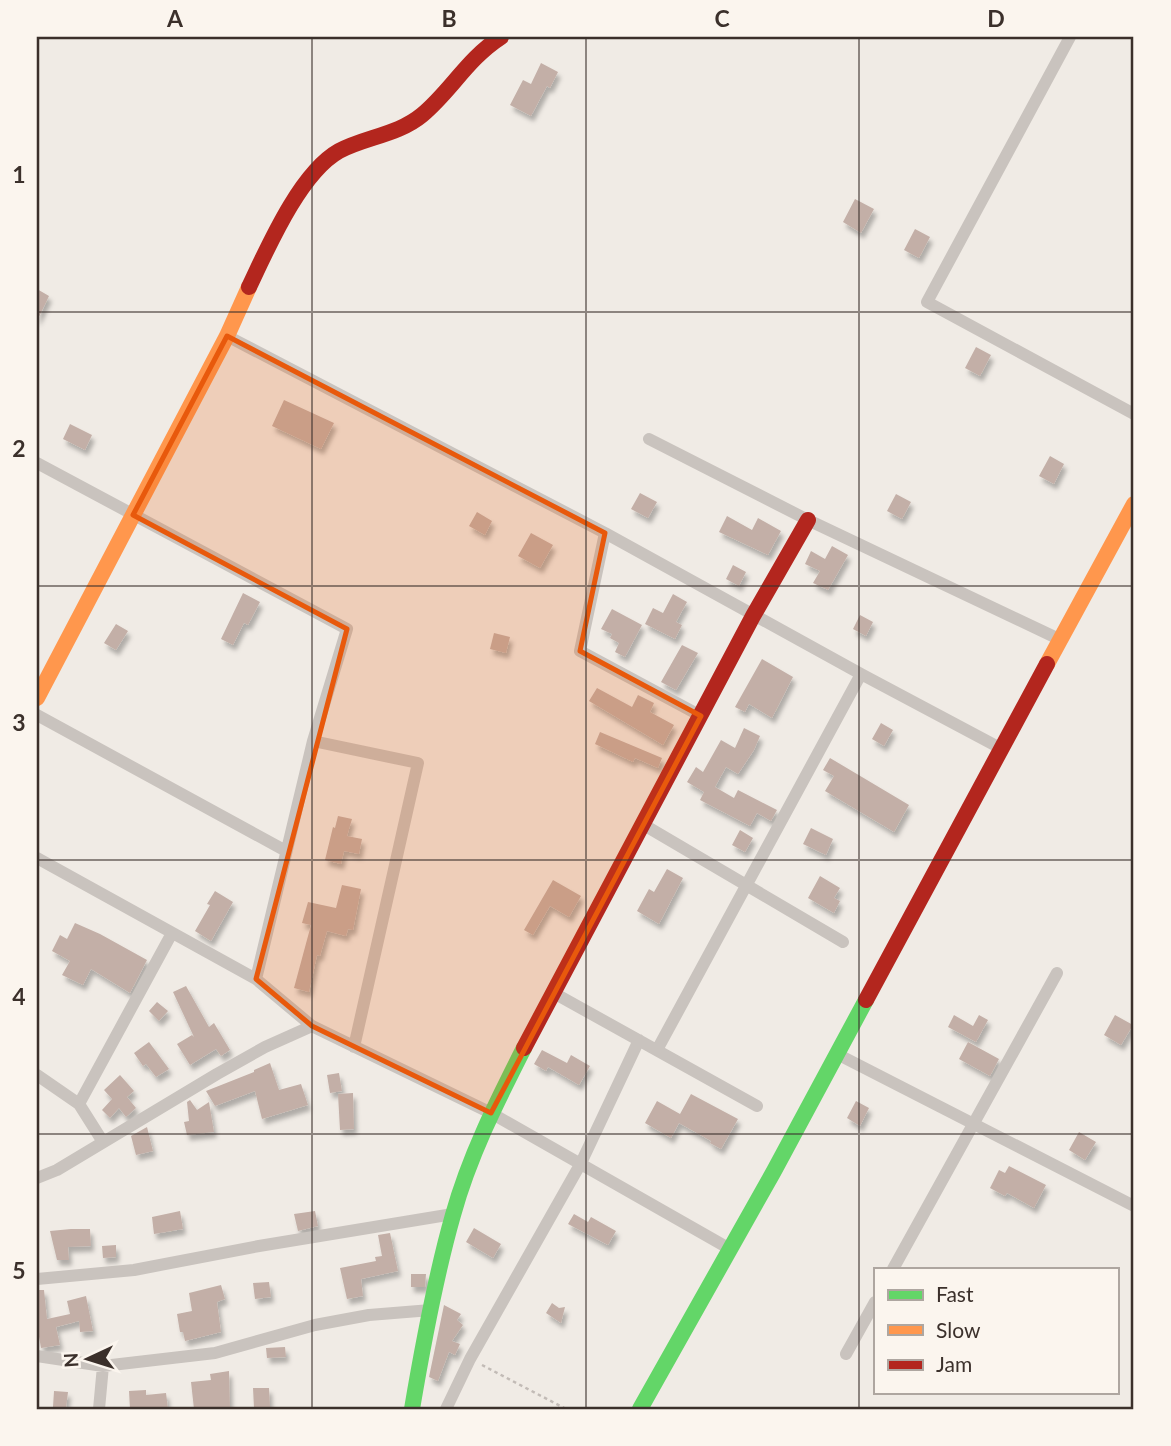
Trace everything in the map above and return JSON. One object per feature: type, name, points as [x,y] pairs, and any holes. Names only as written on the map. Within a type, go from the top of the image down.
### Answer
[{"type":"main road","points":[[37,698],[227,336],[270,242],[314,170],[339,151],[391,132],[421,116],[482,49],[501,37]]},
{"type":"main road","points":[[639,1409],[837,1054],[1134,504]]},
{"type":"main road","points":[[412,1409],[453,1214],[491,1113],[552,992],[644,825],[753,616],[808,520]]},
{"type":"street","points":[[1070,37],[927,302],[1134,414]]},
{"type":"street","points":[[227,336],[605,533],[753,616],[1002,749]]},
{"type":"street","points":[[649,439],[808,520],[1061,640]]},
{"type":"street","points":[[37,463],[347,629],[313,741],[256,979]]},
{"type":"street","points":[[605,533],[580,651],[701,716]]},
{"type":"street","points":[[657,1050],[861,674]]},
{"type":"street","points":[[37,715],[286,851]]},
{"type":"street","points":[[313,741],[418,763],[354,1047]]},
{"type":"street","points":[[644,825],[843,942]]},
{"type":"street","points":[[37,858],[256,979],[312,1026],[491,1113],[730,1248]]},
{"type":"street","points":[[79,1104],[172,933]]},
{"type":"street","points":[[894,1268],[1057,972]]},
{"type":"street","points":[[552,992],[757,1106]]},
{"type":"street","points":[[37,1178],[57,1170],[241,1061],[312,1026]]},
{"type":"street","points":[[446,1409],[470,1359],[581,1163],[639,1040]]},
{"type":"street","points":[[837,1054],[1134,1206]]},
{"type":"street","points":[[37,1075],[79,1104],[103,1142]]},
{"type":"street","points":[[37,1279],[134,1270],[453,1214]]},
{"type":"street","points":[[846,1354],[874,1304]]},
{"type":"street","points":[[37,1356],[103,1366],[215,1353],[315,1325],[369,1315],[431,1310]]},
{"type":"street","points":[[99,1409],[103,1366]]},
{"type":"path","points":[[470,1359],[566,1409]]},
{"type":"highlighted area","points":[[227,336],[605,533],[580,651],[701,716],[491,1113],[312,1026],[256,979],[347,629],[133,515]]},
{"type":"building","points":[[541,63],[558,72],[531,116],[510,105],[523,80],[531,84]]},
{"type":"building","points":[[855,199],[874,209],[861,233],[843,222]]},
{"type":"building","points":[[915,229],[930,237],[919,258],[904,250]]},
{"type":"building","points":[[37,289],[49,296],[37,321]]},
{"type":"building","points":[[976,347],[991,355],[980,376],[965,368]]},
{"type":"building","points":[[284,400],[334,423],[321,449],[272,426]]},
{"type":"building","points":[[70,424],[92,435],[85,450],[63,439]]},
{"type":"building","points":[[1050,456],[1064,464],[1054,484],[1039,476]]},
{"type":"building","points":[[640,493],[657,502],[648,518],[631,509]]},
{"type":"building","points":[[896,494],[911,502],[902,519],[887,511]]},
{"type":"building","points":[[477,512],[492,521],[485,535],[469,526]]},
{"type":"building","points":[[727,516],[752,530],[758,518],[781,531],[768,555],[719,532]]},
{"type":"building","points":[[531,533],[553,545],[540,568],[518,556]]},
{"type":"building","points":[[832,546],[848,555],[828,590],[813,583],[820,571],[805,564],[811,551],[825,559]]},
{"type":"building","points":[[733,565],[746,572],[739,586],[726,579]]},
{"type":"building","points":[[243,593],[260,602],[248,625],[244,623],[233,645],[221,639]]},
{"type":"building","points":[[673,594],[687,602],[676,622],[682,625],[675,639],[645,624],[653,608],[663,613]]},
{"type":"building","points":[[612,609],[642,625],[625,657],[615,652],[619,643],[610,638],[612,634],[601,629]]},
{"type":"building","points":[[860,615],[873,622],[866,636],[853,629]]},
{"type":"building","points":[[116,624],[128,631],[116,650],[104,643]]},
{"type":"building","points":[[494,633],[510,637],[506,653],[490,649]]},
{"type":"building","points":[[682,645],[698,653],[676,690],[661,682]]},
{"type":"building","points":[[762,659],[793,677],[772,718],[749,704],[745,712],[735,707]]},
{"type":"building","points":[[597,688],[632,707],[638,695],[654,703],[650,712],[674,725],[663,745],[589,701]]},
{"type":"building","points":[[881,723],[893,730],[884,746],[872,739]]},
{"type":"building","points":[[744,728],[760,736],[754,750],[738,774],[726,767],[715,787],[734,798],[738,790],[777,810],[771,821],[757,813],[750,826],[700,800],[704,792],[687,782],[696,767],[703,772],[721,740],[735,748]]},
{"type":"building","points":[[600,732],[662,758],[658,768],[635,758],[633,762],[595,744]]},
{"type":"building","points":[[830,758],[909,805],[894,832],[825,791],[834,776],[823,770]]},
{"type":"building","points":[[338,816],[352,819],[347,836],[362,839],[359,854],[344,851],[341,864],[325,860]]},
{"type":"building","points":[[811,828],[833,839],[826,855],[803,844]]},
{"type":"building","points":[[740,830],[753,838],[745,852],[732,845]]},
{"type":"building","points":[[667,869],[683,878],[659,924],[637,911],[649,889],[654,892]]},
{"type":"building","points":[[820,876],[840,888],[834,898],[840,901],[834,913],[808,898]]},
{"type":"building","points":[[553,880],[581,896],[569,917],[550,906],[533,935],[524,930]]},
{"type":"building","points":[[342,885],[361,889],[353,930],[348,929],[346,936],[327,931],[320,956],[317,955],[309,992],[294,988],[311,925],[302,923],[308,902],[336,908]]},
{"type":"building","points":[[215,891],[233,902],[211,941],[195,931]]},
{"type":"building","points":[[75,923],[147,960],[130,993],[91,969],[83,985],[62,975],[70,961],[52,951],[60,935],[67,939]]},
{"type":"building","points":[[186,986],[209,1027],[214,1023],[230,1050],[221,1056],[216,1049],[190,1065],[177,1044],[192,1035],[194,1037],[173,992]]},
{"type":"building","points":[[157,1002],[168,1011],[159,1021],[149,1011]]},
{"type":"building","points":[[954,1015],[973,1026],[979,1015],[988,1020],[976,1042],[948,1027]]},
{"type":"building","points":[[1115,1015],[1133,1025],[1121,1045],[1104,1035]]},
{"type":"building","points":[[149,1042],[169,1069],[156,1077],[146,1064],[143,1066],[134,1053]]},
{"type":"building","points":[[968,1042],[999,1059],[990,1076],[959,1059]]},
{"type":"building","points":[[542,1050],[567,1063],[571,1055],[590,1066],[579,1085],[548,1067],[546,1071],[534,1064]]},
{"type":"building","points":[[270,1063],[279,1090],[301,1084],[308,1105],[262,1119],[255,1091],[215,1106],[206,1091],[254,1072]]},
{"type":"building","points":[[339,1073],[342,1091],[330,1093],[327,1075]]},
{"type":"building","points":[[120,1075],[134,1091],[127,1097],[136,1108],[126,1117],[119,1108],[110,1118],[102,1110],[112,1099],[104,1090]]},
{"type":"building","points":[[353,1093],[354,1129],[340,1130],[338,1094]]},
{"type":"building","points":[[691,1094],[738,1119],[721,1149],[679,1123],[671,1138],[645,1123],[657,1101],[680,1114]]},
{"type":"building","points":[[190,1100],[197,1110],[209,1102],[214,1132],[187,1135],[184,1122],[189,1121],[187,1102]]},
{"type":"building","points":[[856,1101],[869,1108],[860,1126],[847,1118]]},
{"type":"building","points":[[147,1127],[153,1151],[136,1155],[131,1136]]},
{"type":"building","points":[[1079,1132],[1096,1142],[1085,1160],[1069,1150]]},
{"type":"building","points":[[1009,1166],[1046,1185],[1034,1208],[1007,1193],[1005,1196],[990,1188],[999,1170],[1005,1173]]},
{"type":"building","points":[[180,1211],[183,1229],[154,1234],[152,1217]]},
{"type":"building","points":[[315,1211],[318,1226],[298,1231],[294,1214]]},
{"type":"building","points":[[574,1214],[588,1222],[591,1217],[616,1231],[608,1245],[568,1224]]},
{"type":"building","points":[[474,1228],[501,1244],[493,1258],[466,1242]]},
{"type":"building","points":[[90,1229],[91,1246],[68,1247],[69,1260],[57,1260],[50,1231]]},
{"type":"building","points":[[390,1233],[398,1271],[361,1279],[363,1296],[347,1299],[340,1268],[376,1261],[375,1257],[382,1256],[378,1235]]},
{"type":"building","points":[[116,1245],[116,1257],[103,1258],[102,1246]]},
{"type":"building","points":[[411,1274],[426,1274],[425,1287],[411,1287]]},
{"type":"building","points":[[269,1282],[271,1297],[255,1299],[253,1283]]},
{"type":"building","points":[[221,1285],[225,1299],[217,1302],[221,1332],[185,1341],[183,1332],[180,1332],[177,1314],[192,1311],[189,1293]]},
{"type":"building","points":[[37,1290],[44,1290],[47,1319],[70,1314],[67,1301],[86,1296],[93,1331],[80,1332],[79,1321],[56,1327],[60,1345],[41,1348],[37,1325]]},
{"type":"building","points":[[552,1303],[559,1308],[565,1307],[561,1323],[546,1313]]},
{"type":"building","points":[[444,1305],[461,1314],[457,1320],[463,1325],[452,1341],[460,1344],[455,1355],[449,1352],[438,1381],[429,1377]]},
{"type":"building","points":[[285,1347],[286,1357],[267,1358],[266,1348]]},
{"type":"building","points":[[229,1371],[230,1409],[194,1409],[191,1382],[211,1380],[210,1374]]},
{"type":"building","points":[[253,1388],[269,1388],[270,1407],[254,1408]]},
{"type":"building","points":[[146,1390],[146,1395],[166,1393],[168,1409],[130,1409],[129,1391]]},
{"type":"building","points":[[54,1391],[68,1392],[66,1408],[53,1407]]},
{"type":"traffic: fast","points":[[640,1409],[774,1171],[866,1000]]},
{"type":"traffic: fast","points":[[412,1409],[435,1287],[460,1193],[484,1130],[524,1048]]},
{"type":"traffic: slow","points":[[37,698],[227,336],[249,287]]},
{"type":"traffic: slow","points":[[1047,664],[1134,504]]},
{"type":"traffic: jam","points":[[249,287],[286,212],[311,176],[325,162],[349,146],[413,122],[432,106],[478,55],[501,37]]},
{"type":"traffic: jam","points":[[524,1048],[753,616],[808,520]]},
{"type":"traffic: jam","points":[[866,1000],[1047,664]]}]
